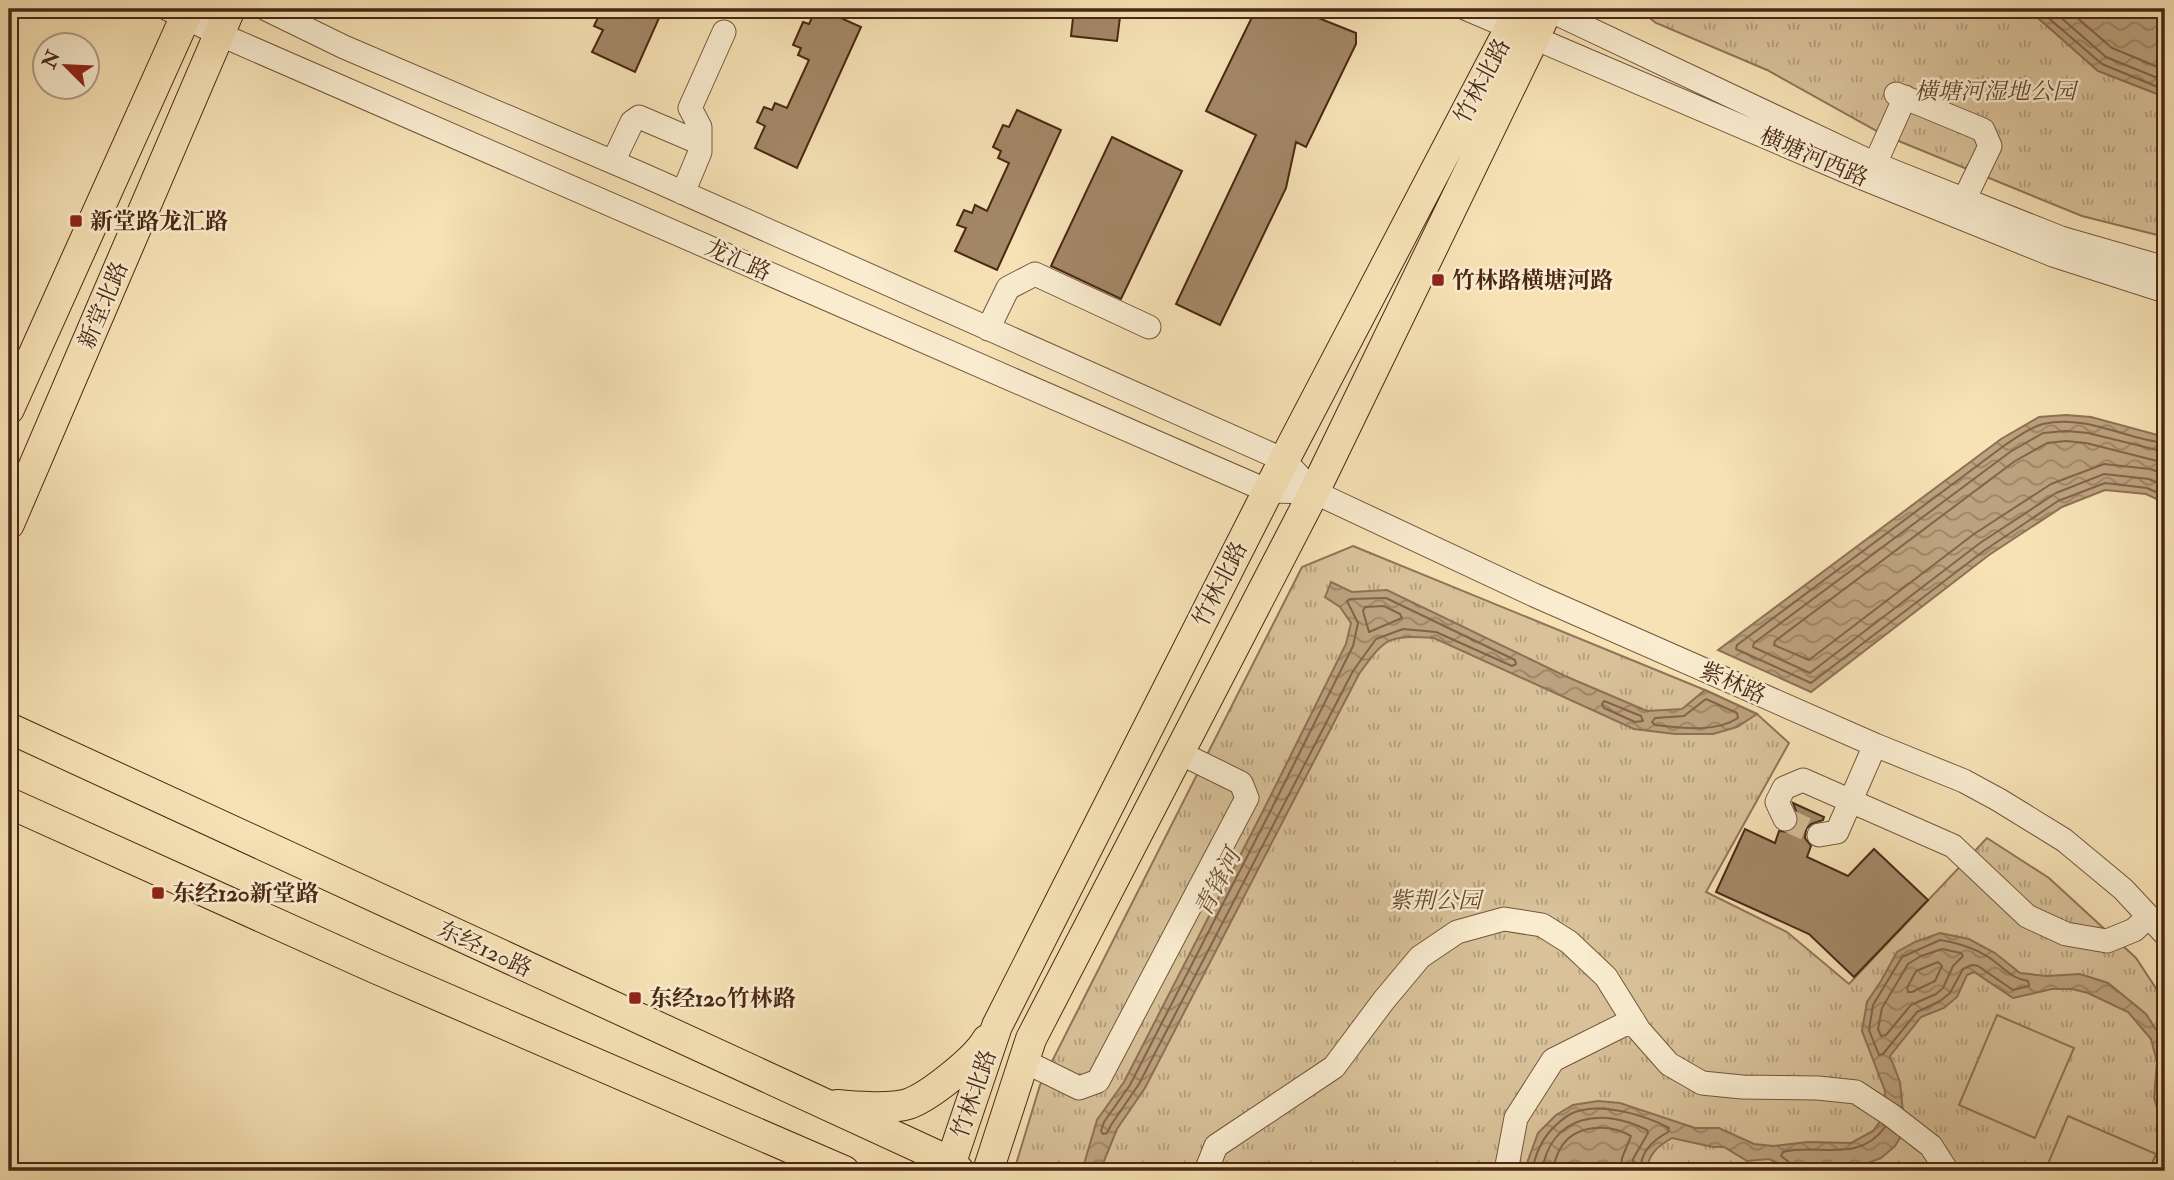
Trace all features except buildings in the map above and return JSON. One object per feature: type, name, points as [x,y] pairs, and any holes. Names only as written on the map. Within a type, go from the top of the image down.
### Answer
[{"type":"main road","name":"竹林北路","points":[[953,1168],[996,1026],[1268,491],[1521,25],[1548,9]]},
{"type":"main road","name":"新堂北路","points":[[9,410],[181,12]]},
{"type":"main road","name":"新堂北路","points":[[9,524],[225,21]]},
{"type":"main road","name":"竹林北路","points":[[988,1171],[1031,1039],[1314,492],[1521,25]]},
{"type":"main road","name":"东经120路","points":[[9,728],[821,1104],[953,1168]]},
{"type":"main road","points":[[9,803],[376,968],[844,1171]]},
{"type":"main road","points":[[821,1104],[862,1107],[907,1105],[948,1080],[983,1047],[1037,947]]},
{"type":"main road","points":[[608,1068],[801,1171]]},
{"type":"street","name":"龙汇路","points":[[266,9],[344,47],[683,192],[1284,460]]},
{"type":"street","name":"横塘河西路","points":[[1468,9],[1521,25],[1607,68],[1850,173],[2040,250],[2165,290]]},
{"type":"street","name":"横塘河西路","points":[[1548,9],[1875,164],[2061,238],[2165,268]]},
{"type":"street","name":"龙汇路","points":[[181,12],[225,21],[1268,491],[1314,492]]},
{"type":"street","points":[[683,192],[700,152],[700,127],[690,108],[724,32]]},
{"type":"street","points":[[1875,164],[1900,96],[1983,130],[1990,146],[1964,200]]},
{"type":"street","points":[[613,162],[632,122],[639,117],[700,143]]},
{"type":"street","points":[[988,328],[1008,288],[1035,274],[1149,327]]},
{"type":"street","name":"紫林路","points":[[1284,460],[1314,492],[1534,595],[1875,745],[1964,781],[2064,840],[2123,889],[2165,934]]},
{"type":"street","points":[[1819,835],[1837,832],[1875,745]]},
{"type":"street","points":[[1024,1061],[1079,1088],[1098,1081],[1247,798],[1241,783],[1180,753]]},
{"type":"street","points":[[1785,819],[1777,802],[1784,788],[1803,780],[1953,846],[2027,916],[2066,933],[2107,941],[2134,930],[2148,917]]},
{"type":"street","points":[[1206,1171],[1216,1146],[1334,1067],[1420,957],[1457,932],[1504,919],[1542,925],[1569,942],[1606,977],[1633,1020],[1668,1064],[1702,1083],[1856,1092],[1931,1146],[1947,1171]]},
{"type":"street","points":[[1506,1171],[1516,1118],[1553,1060],[1633,1020]]},
{"type":"green space","name":"横塘河湿地公园","points":[[1638,9],[2028,9],[2098,71],[2165,97],[2165,237],[2082,216],[1884,135],[1767,70],[1656,23]]},
{"type":"green space","name":"紫荆公园","points":[[1353,546],[1705,690],[1757,714],[1789,743],[1706,892],[1787,932],[1849,984],[1987,838],[2049,878],[2136,958],[2165,1002],[2165,1171],[1014,1171],[1040,1085],[1302,567]]},
{"type":"green space","points":[[1997,1015],[2074,1048],[2035,1138],[1959,1105]]},
{"type":"green space","points":[[2068,1116],[2156,1154],[2149,1171],[2045,1171]]},
{"type":"water","points":[[2028,9],[2165,9],[2165,97],[2098,71]]},
{"type":"water","points":[[2039,417],[2091,417],[2165,437],[2165,503],[2146,494],[2105,490],[2062,507],[1989,555],[1811,692],[1718,650],[2001,439]]},
{"type":"water","points":[[1331,582],[1352,592],[1387,590],[1565,676],[1647,711],[1682,709],[1705,690],[1757,714],[1737,727],[1713,734],[1675,734],[1634,729],[1434,638],[1406,637],[1389,641],[1376,652],[1359,674],[1145,1088],[1117,1129],[1100,1171],[1082,1171],[1097,1120],[1124,1082],[1346,644],[1351,623],[1340,607],[1325,597]]},
{"type":"water","points":[[1940,933],[1969,939],[1995,953],[2020,973],[2046,976],[2080,974],[2108,983],[2146,1014],[2162,1039],[2165,1062],[2165,1133],[2154,1098],[2157,1062],[2151,1039],[2128,1012],[2088,993],[2072,989],[2052,989],[2013,998],[1974,972],[1967,975],[1957,997],[1944,1008],[1921,1017],[1890,1056],[1900,1082],[1903,1133],[1895,1146],[1881,1158],[1846,1171],[1785,1171],[1782,1165],[1769,1159],[1747,1161],[1724,1147],[1672,1138],[1655,1151],[1649,1160],[1647,1171],[1526,1171],[1538,1133],[1556,1115],[1573,1105],[1598,1101],[1620,1103],[1695,1128],[1719,1128],[1754,1144],[1773,1146],[1808,1142],[1851,1143],[1873,1131],[1884,1116],[1885,1091],[1862,1031],[1867,1002],[1897,952]]},
{"type":"tunnel","points":[[1785,819],[1819,835]]},
{"type":"place","name":"新堂路龙汇路","points":[[76,221]]},
{"type":"place","name":"竹林路横塘河路","points":[[1438,280]]},
{"type":"place","name":"东经120新堂路","points":[[158,893]]},
{"type":"place","name":"东经120竹林路","points":[[635,998]]},
{"type":"water label","name":"青锋河","points":[[1218,883]]}]
